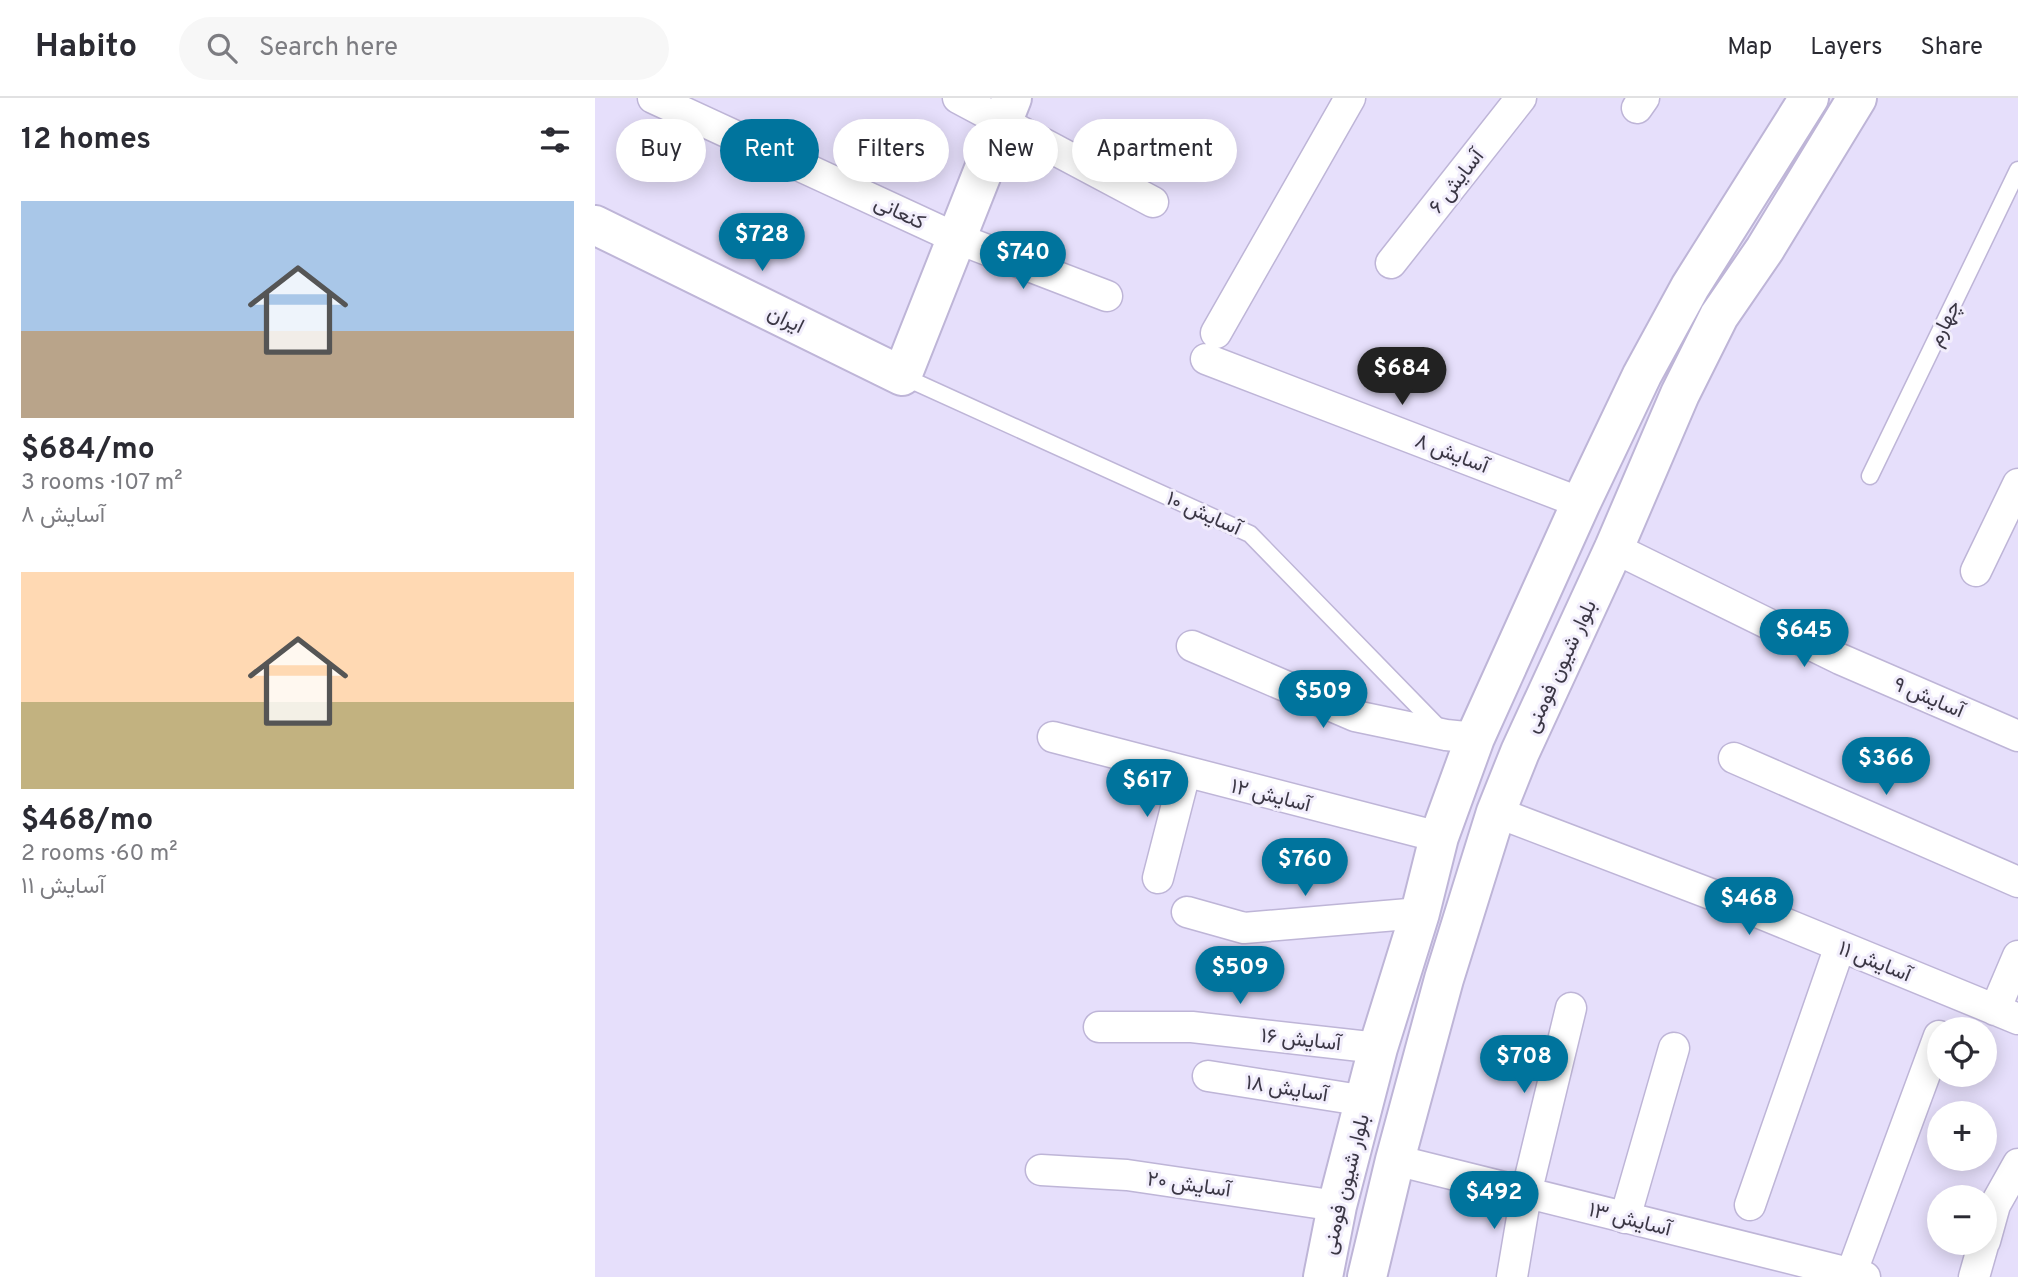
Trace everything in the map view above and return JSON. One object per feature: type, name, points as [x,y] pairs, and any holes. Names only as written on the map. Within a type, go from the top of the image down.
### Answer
[{"type":"main road","name":"بلوار شیون فومنی","points":[[1323,1277],[1337,1206],[1378,1048],[1420,913],[1461,737],[1581,503],[1642,375],[1690,288],[1809,98]]},
{"type":"main road","name":"بلوار شیون فومنی","points":[[1367,1277],[1395,1160],[1444,979],[1496,812],[1520,752],[1614,548],[1680,394],[1720,316],[1765,249],[1857,98]]},
{"type":"main road","points":[[902,376],[1007,109]]},
{"type":"main road","points":[[1730,224],[1765,249]]},
{"type":"main road","name":"ایران","points":[[595,225],[902,376]]},
{"type":"street","name":"کنعانی","points":[[653,98],[956,239],[1107,296]]},
{"type":"street","points":[[958,98],[1007,109],[1153,202]]},
{"type":"street","name":"آسایش ۸","points":[[1350,98],[1211,346],[1581,503]]},
{"type":"street","name":"آسایش ۶","points":[[1391,263],[1521,98]]},
{"type":"street","points":[[1976,571],[2018,484]]},
{"type":"street","name":"آسایش ۹","points":[[1614,548],[1840,659],[2018,736]]},
{"type":"street","points":[[1192,646],[1355,716],[1461,737]]},
{"type":"street","name":"آسایش ۱۲","points":[[1053,737],[1439,837]]},
{"type":"street","points":[[1734,758],[2018,882]]},
{"type":"street","points":[[1158,878],[1185,773]]},
{"type":"street","name":"آسایش ۱۱","points":[[1496,812],[1840,946],[2006,1015]]},
{"type":"street","points":[[1187,912],[1244,928],[1420,913]]},
{"type":"street","points":[[1750,1205],[1840,946]]},
{"type":"street","points":[[2006,1015],[2018,956]]},
{"type":"street","points":[[1946,1017],[1955,993]]},
{"type":"street","points":[[1512,1277],[1526,1194],[1571,1008]]},
{"type":"street","name":"آسایش ۱۶","points":[[1099,1027],[1192,1027],[1378,1048]]},
{"type":"street","points":[[1625,1218],[1674,1048]]},
{"type":"street","points":[[1855,1276],[1927,1070]]},
{"type":"street","name":"آسایش ۱۸","points":[[1208,1076],[1366,1101]]},
{"type":"street","name":"آسایش ۱۳","points":[[1395,1160],[1855,1276]]},
{"type":"street","points":[[1997,1201],[2018,1164]]},
{"type":"street","name":"آسایش ۲۰","points":[[1041,1170],[1127,1175],[1337,1206]]},
{"type":"street","points":[[1974,1277],[1980,1255]]},
{"type":"lane","name":"چهارم","points":[[1870,476],[2018,170]]},
{"type":"lane","name":"آسایش ‍۱۰","points":[[902,376],[1250,534],[1461,737]]}]
